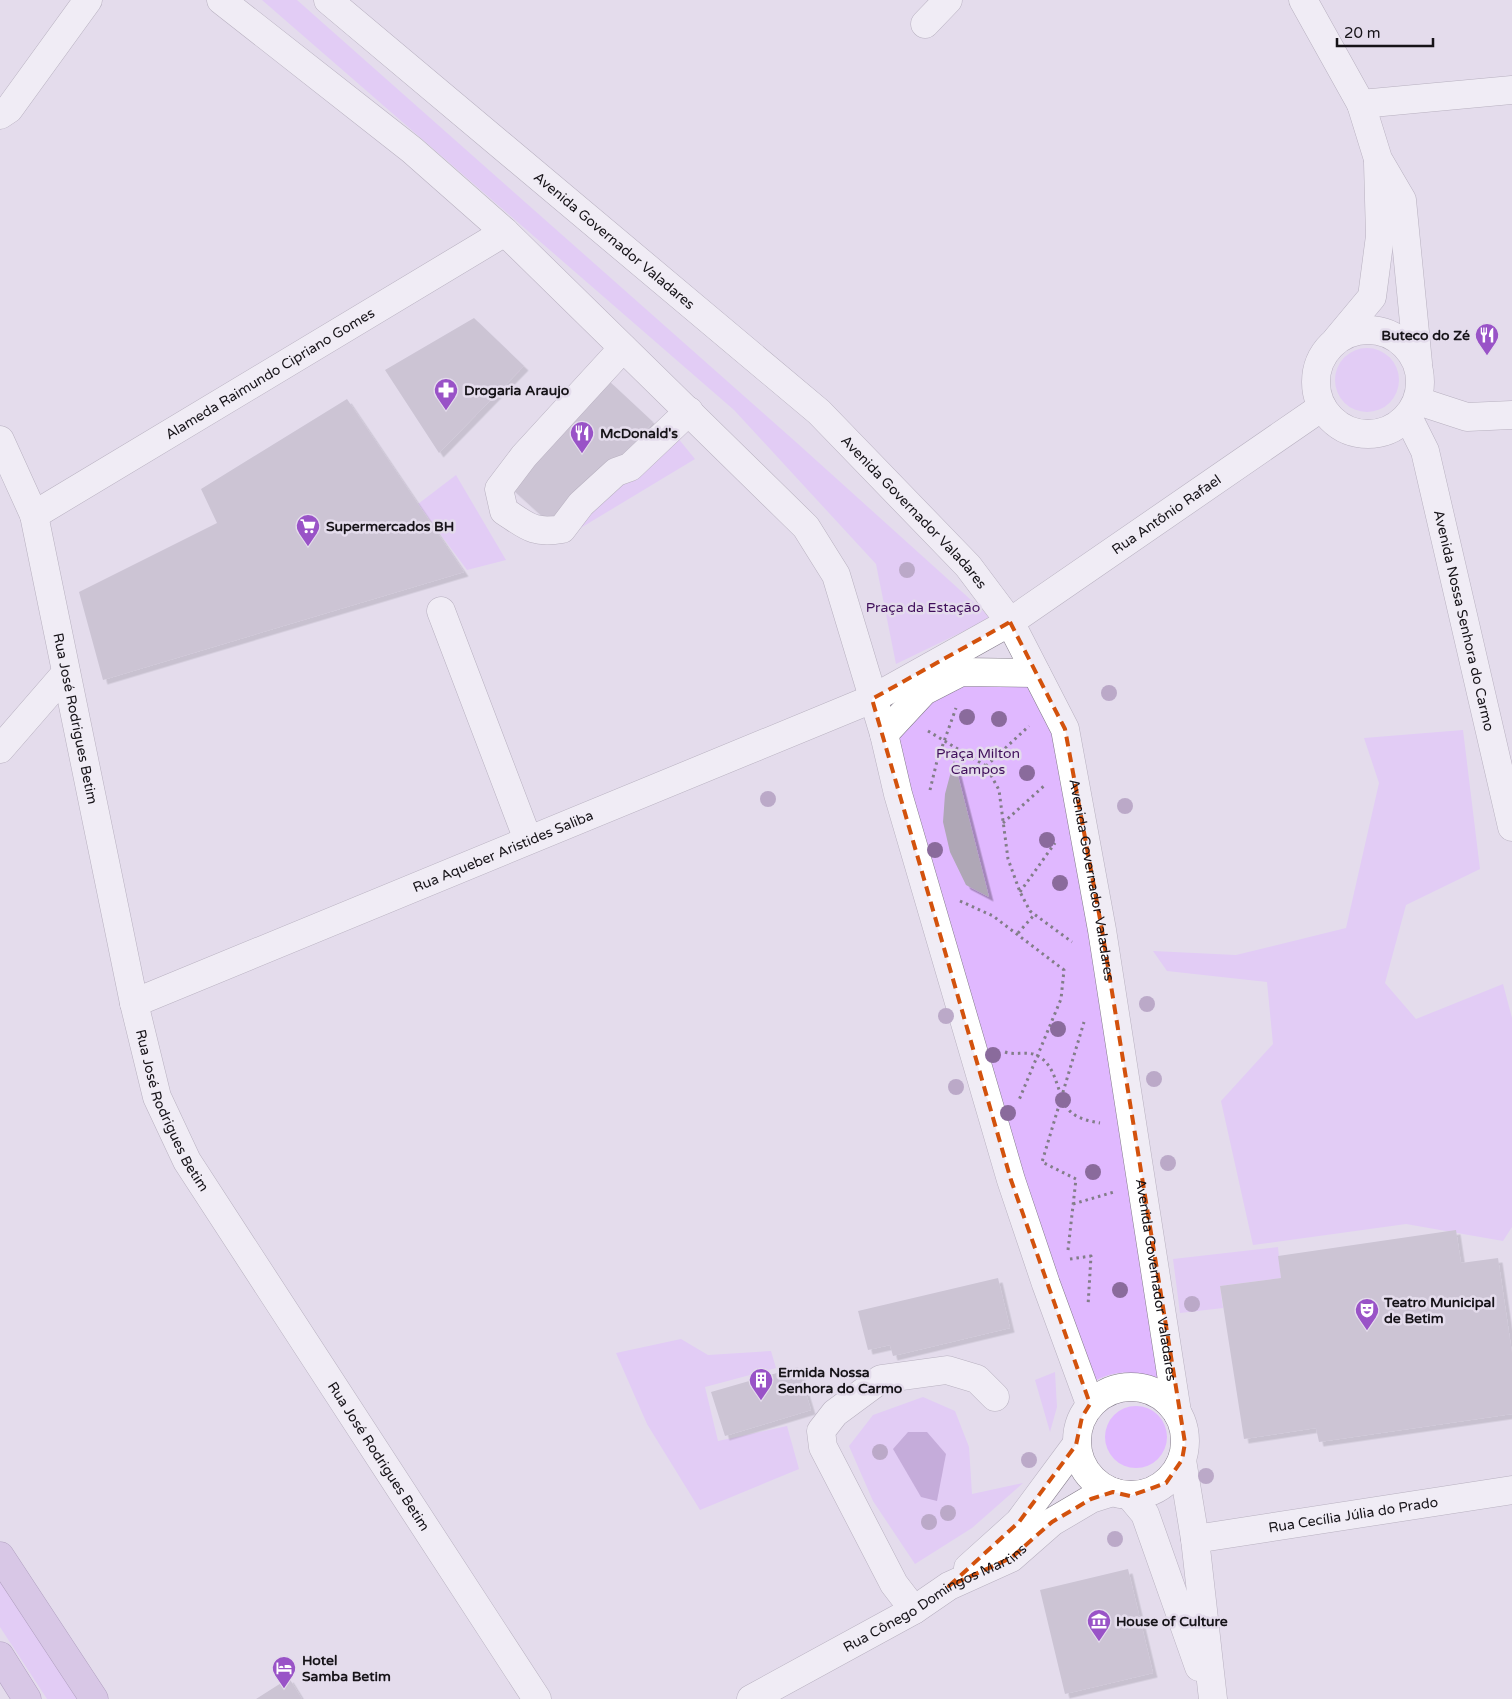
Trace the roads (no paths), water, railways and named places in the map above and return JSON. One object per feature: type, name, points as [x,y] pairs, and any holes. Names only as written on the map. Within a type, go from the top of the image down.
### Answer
[{"type":"main road","points":[[0,1556],[94,1699]]},
{"type":"main road","points":[[0,1656],[27,1699]]},
{"type":"street","points":[[0,115],[9,109],[88,0]]},
{"type":"street","points":[[221,0],[412,150],[505,232],[806,527],[836,575],[884,734],[898,794],[1011,1180],[1046,1284],[1090,1404]]},
{"type":"street","name":"Avenida Governador Valadares","points":[[328,0],[820,412],[968,566],[1010,622],[1065,728],[1104,940],[1177,1412]]},
{"type":"street","points":[[925,24],[948,0]]},
{"type":"street","points":[[1303,0],[1361,104],[1378,159],[1402,200],[1421,382],[1413,409],[1389,430],[1376,434],[1361,434],[1335,423],[1322,407],[1315,384],[1317,369],[1324,354],[1372,297],[1380,236],[1378,159]]},
{"type":"street","points":[[1361,104],[1512,90]]},
{"type":"street","name":"Alameda Raimundo Cipriano Gomes","points":[[34,514],[505,232]]},
{"type":"street","points":[[1334,342],[1348,334],[1365,330],[1382,331],[1403,344],[1418,363]]},
{"type":"street","points":[[623,348],[524,456],[499,489],[504,511],[535,530],[545,532],[562,529],[581,504],[616,472],[630,467],[689,412]]},
{"type":"street","name":"Rua Antônio Rafael","points":[[872,699],[1010,622],[1322,407]]},
{"type":"street","points":[[1413,409],[1468,417],[1512,415]]},
{"type":"street","name":"Avenida Nossa Senhora do Carmo","points":[[1413,409],[1426,451],[1512,828]]},
{"type":"street","name":"Rua José Rodrigues Betim","points":[[0,440],[34,514],[134,1003],[157,1097],[187,1161],[537,1699]]},
{"type":"street","points":[[441,611],[528,840]]},
{"type":"street","points":[[884,734],[924,691],[961,672],[1036,673]]},
{"type":"street","points":[[0,749],[66,673]]},
{"type":"street","name":"Rua Aqueber Aristides Saliba","points":[[134,1003],[872,699]]},
{"type":"street","points":[[914,1610],[894,1584],[823,1448],[820,1431],[835,1413],[881,1379],[947,1370],[977,1379],[995,1397]]},
{"type":"street","points":[[949,1586],[1019,1522],[1076,1445],[1082,1417],[1090,1404],[1101,1395],[1114,1389],[1142,1387],[1162,1396],[1177,1412],[1184,1427],[1186,1443],[1182,1460],[1166,1483],[1153,1490],[1121,1494]]},
{"type":"street","points":[[1076,1445],[1080,1460],[1087,1474],[1099,1485],[1121,1494],[1145,1514],[1171,1594],[1212,1699]]},
{"type":"street","points":[[1182,1460],[1195,1539],[1212,1699]]},
{"type":"street","name":"Rua Cecília Júlia do Prado","points":[[1195,1539],[1512,1490]]},
{"type":"street","name":"Rua Cônego Domingos Martins","points":[[751,1699],[914,1610],[949,1586],[1011,1558],[1052,1522],[1091,1498],[1121,1494]]},
{"type":"place","name":"Buteco do Zé","points":[[1487,356]]},
{"type":"place","name":"Drogaria Araujo","points":[[446,411]]},
{"type":"place","name":"McDonald's","points":[[582,454]]},
{"type":"place","name":"Supermercados BH","points":[[308,547]]},
{"type":"place","name":"Teatro Municipal de Betim","points":[[1367,1331]]},
{"type":"place","name":"Ermida Nossa Senhora do Carmo","points":[[761,1401]]},
{"type":"place","name":"House of Culture","points":[[1099,1642]]},
{"type":"place","name":"Hotel Samba Betim","points":[[284,1689]]},
{"type":"park label","name":"Praça da Estação","points":[[923,607]]},
{"type":"park label","name":"Praça Milton Campos","points":[[978,762]]}]
